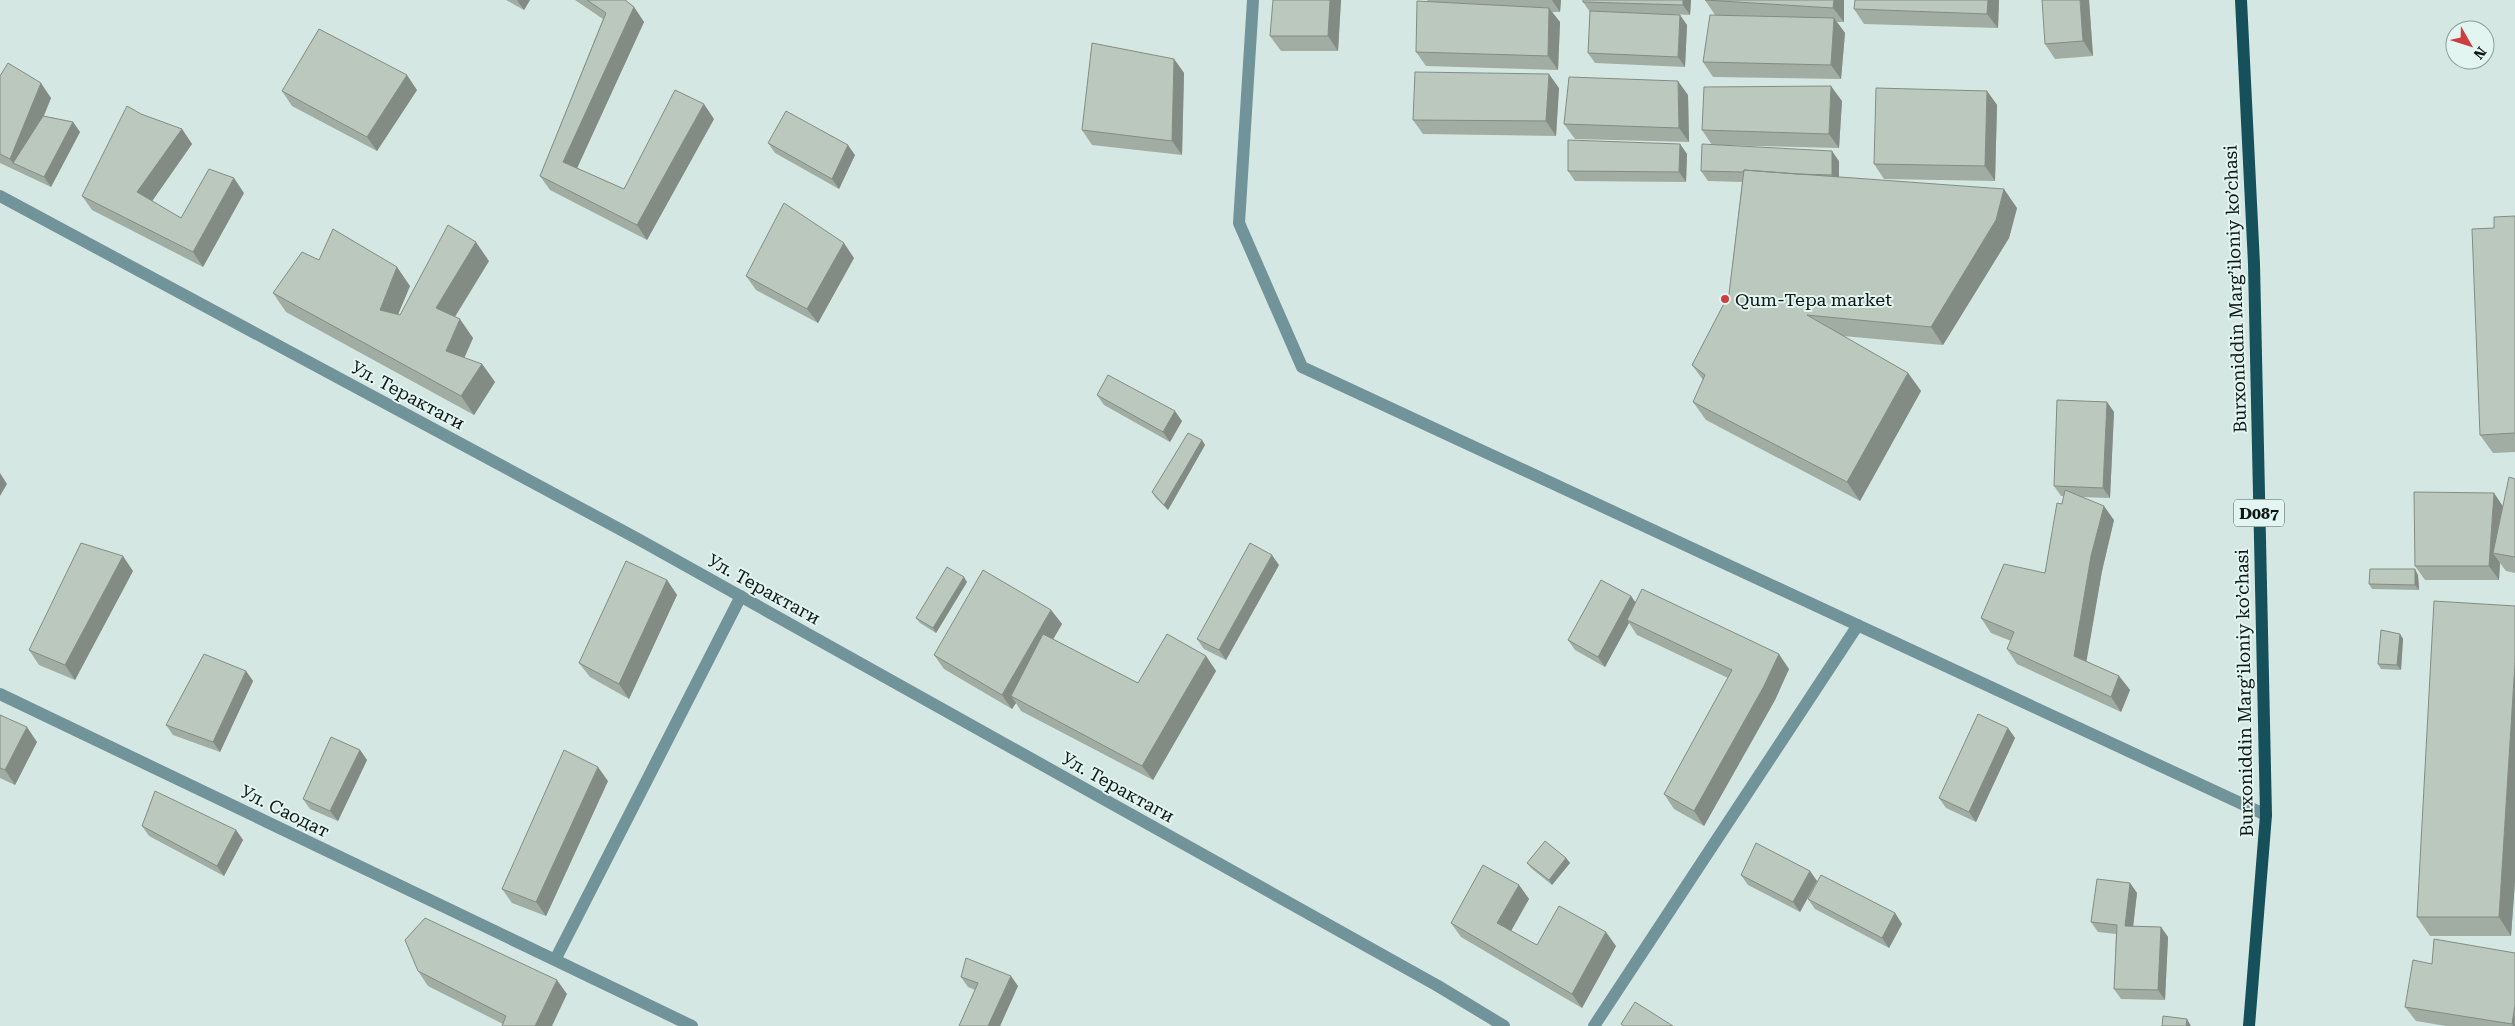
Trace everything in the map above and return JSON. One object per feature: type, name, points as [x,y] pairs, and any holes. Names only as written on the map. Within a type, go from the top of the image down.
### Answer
[{"type":"main road","name":"Burxoniddin Marg’iloniy ko’chasi","points":[[2242,0],[2254,264],[2266,815],[2249,1026]]},
{"type":"street","points":[[1252,0],[1239,223],[1302,367],[2266,815]]},
{"type":"street","name":"Ул. Терактаги","points":[[0,196],[741,596],[1438,986],[1504,1026]]},
{"type":"street","points":[[555,960],[741,596]]},
{"type":"street","points":[[1594,1026],[1858,625]]},
{"type":"street","name":"Ул. Саодат","points":[[0,694],[692,1026]]},
{"type":"building","points":[[587,0],[625,0],[634,7],[563,162],[624,189],[675,90],[704,104],[637,225],[540,176],[606,13]]},
{"type":"building","points":[[1273,0],[1330,0],[1328,36],[1270,36]]},
{"type":"building","points":[[1583,0],[1683,0],[1683,5],[1583,2]]},
{"type":"building","points":[[1705,0],[1834,0],[1833,8]]},
{"type":"building","points":[[1855,0],[1988,0],[1987,14],[1854,9]]},
{"type":"building","points":[[2042,0],[2080,0],[2083,41],[2045,44]]},
{"type":"building","points":[[1417,1],[1549,8],[1548,56],[1416,52]]},
{"type":"building","points":[[1590,11],[1680,15],[1678,57],[1588,53]]},
{"type":"building","points":[[1710,15],[1834,18],[1831,65],[1703,62]]},
{"type":"building","points":[[319,29],[407,75],[367,137],[282,91]]},
{"type":"building","points":[[1092,43],[1174,59],[1172,141],[1082,130]]},
{"type":"building","points":[[8,63],[41,83],[10,159],[0,154],[0,76]]},
{"type":"building","points":[[1415,72],[1549,74],[1546,121],[1413,120]]},
{"type":"building","points":[[1569,77],[1678,81],[1679,128],[1564,124]]},
{"type":"building","points":[[1831,86],[1829,134],[1702,130],[1704,87]]},
{"type":"building","points":[[1876,88],[1987,91],[1985,166],[1874,164]]},
{"type":"building","points":[[127,106],[141,114],[182,129],[137,192],[181,218],[209,169],[234,178],[193,252],[82,196]]},
{"type":"building","points":[[786,111],[848,145],[832,179],[768,143]]},
{"type":"building","points":[[43,116],[73,122],[44,177],[13,163]]},
{"type":"building","points":[[1568,140],[1680,144],[1679,172],[1568,171]]},
{"type":"building","points":[[1702,144],[1832,151],[1832,175],[1744,170],[1743,172],[1701,171]]},
{"type":"building","points":[[1744,170],[2004,189],[1996,220],[1931,327],[1807,315],[1908,373],[1847,482],[1693,402],[1705,375],[1692,365],[1729,294]]},
{"type":"building","points":[[784,203],[844,243],[807,309],[746,276]]},
{"type":"building","points":[[2515,216],[2515,433],[2480,435],[2472,229],[2494,228],[2494,217]]},
{"type":"building","points":[[448,225],[476,242],[436,308],[460,319],[446,351],[482,364],[461,396],[273,293],[302,252],[319,260],[333,229],[397,267],[380,310],[400,315]]},
{"type":"building","points":[[1108,375],[1175,411],[1163,432],[1097,395]]},
{"type":"building","points":[[2057,400],[2107,402],[2103,488],[2054,486]]},
{"type":"building","points":[[1188,433],[1202,440],[1164,505],[1152,492]]},
{"type":"building","points":[[2509,477],[2515,479],[2515,557],[2493,553]]},
{"type":"building","points":[[2065,490],[2104,506],[2091,556],[2074,656],[2119,676],[2111,697],[2007,649],[2014,632],[1981,618],[2004,564],[2045,573],[2057,503],[2062,504]]},
{"type":"building","points":[[2414,492],[2494,493],[2489,566],[2415,566]]},
{"type":"building","points":[[81,543],[123,556],[65,665],[29,650]]},
{"type":"building","points":[[1250,543],[1272,555],[1219,650],[1197,639]]},
{"type":"building","points":[[626,561],[667,580],[619,684],[579,663]]},
{"type":"building","points":[[947,567],[964,577],[933,628],[916,618]]},
{"type":"building","points":[[2370,569],[2415,569],[2415,585],[2369,584]]},
{"type":"building","points":[[983,570],[1051,610],[1002,695],[934,655]]},
{"type":"building","points":[[1601,580],[1631,596],[1598,657],[1568,640]]},
{"type":"building","points":[[1642,589],[1779,654],[1764,686],[1694,811],[1664,794],[1732,670],[1627,620]]},
{"type":"building","points":[[2434,601],[2515,606],[2515,663],[2499,917],[2417,917]]},
{"type":"building","points":[[2381,630],[2400,634],[2397,665],[2378,664]]},
{"type":"building","points":[[1043,634],[1138,683],[1167,634],[1206,656],[1142,766],[1011,696]]},
{"type":"building","points":[[204,654],[246,671],[213,742],[166,725]]},
{"type":"building","points":[[1978,714],[2008,728],[1969,812],[1939,798]]},
{"type":"building","points":[[0,715],[27,727],[5,770],[0,768]]},
{"type":"building","points":[[331,737],[360,750],[330,811],[303,799]]},
{"type":"building","points":[[564,750],[598,767],[536,902],[502,889]]},
{"type":"building","points":[[155,791],[236,830],[217,866],[142,826]]},
{"type":"building","points":[[1545,841],[1566,858],[1549,880],[1527,863]]},
{"type":"building","points":[[1756,843],[1810,871],[1793,902],[1741,875]]},
{"type":"building","points":[[1483,865],[1519,885],[1497,923],[1537,945],[1559,906],[1606,932],[1572,994],[1451,923]]},
{"type":"building","points":[[1821,875],[1895,913],[1882,938],[1808,899]]},
{"type":"building","points":[[2097,879],[2130,883],[2125,926],[2161,927],[2158,990],[2114,989],[2117,925],[2091,922]]},
{"type":"building","points":[[425,918],[557,980],[535,1026],[502,1026],[506,1016],[418,971],[405,940]]},
{"type":"building","points":[[2434,939],[2515,953],[2515,1005],[2512,1024],[2405,1007],[2413,960],[2432,964]]},
{"type":"building","points":[[966,958],[1011,976],[988,1026],[959,1026],[978,983],[961,977]]},
{"type":"building","points":[[1635,1002],[1673,1026],[1624,1026],[1621,1024]]},
{"type":"building","points":[[2163,1016],[2187,1019],[2186,1026],[2162,1026]]},
{"type":"place","name":"Qum-Tepa market","points":[[1725,299]]}]
